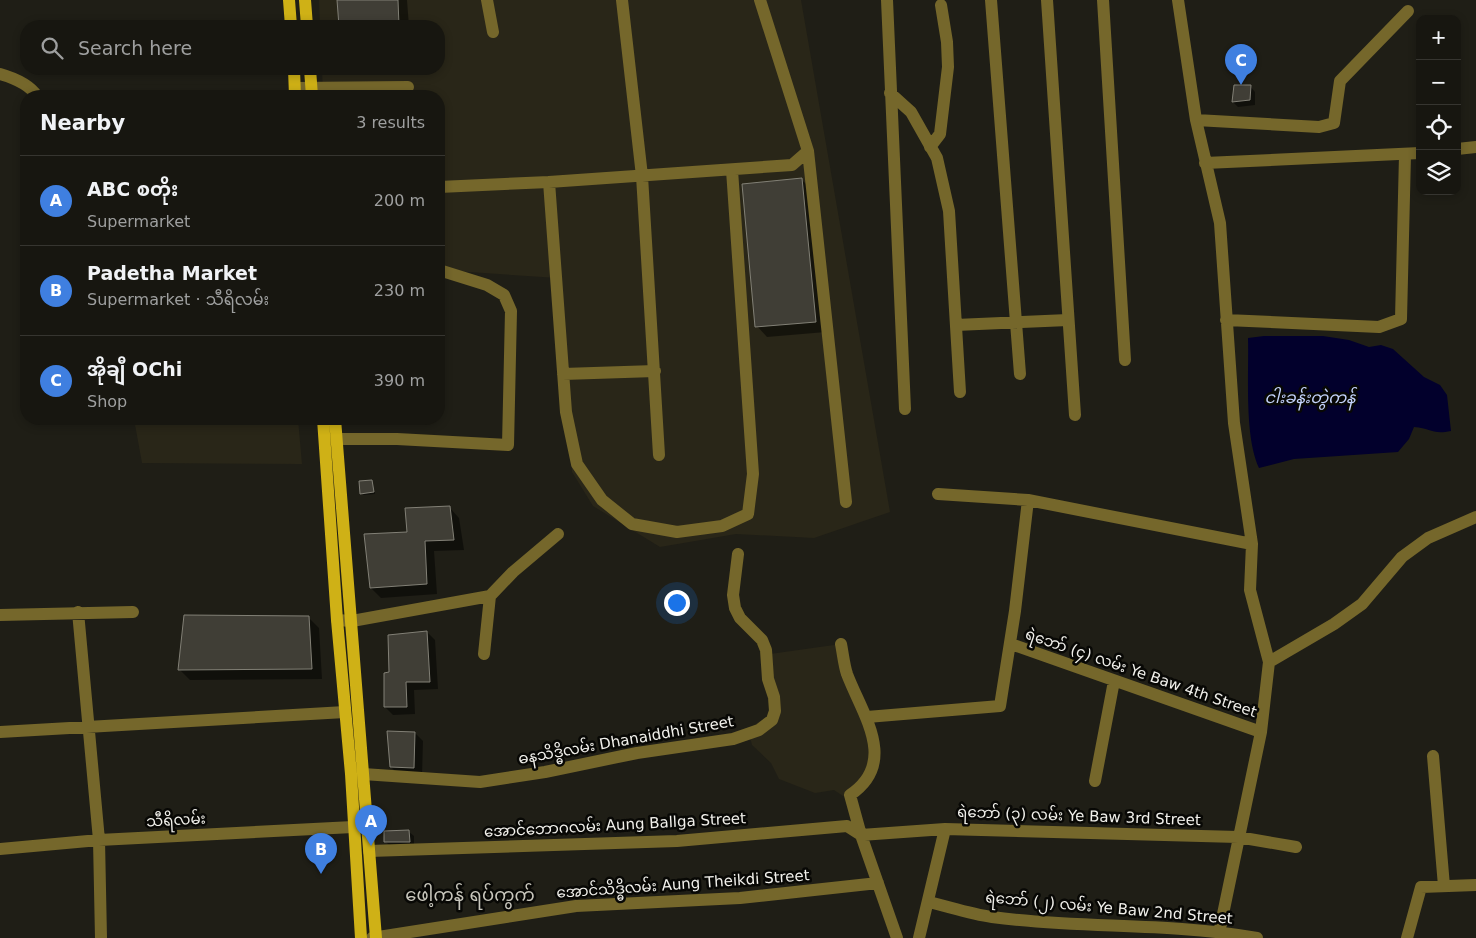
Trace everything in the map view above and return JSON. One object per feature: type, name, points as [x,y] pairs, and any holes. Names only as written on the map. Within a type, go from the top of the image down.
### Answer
[{"type":"main road","points":[[289,0],[291,20]]},
{"type":"main road","points":[[305,0],[307,20]]},
{"type":"main road","points":[[294,75],[295,90]]},
{"type":"main road","points":[[311,75],[312,90]]},
{"type":"main road","points":[[323,425],[360,938]]},
{"type":"main road","points":[[335,425],[352,620],[374,937]]},
{"type":"street","points":[[487,0],[493,32]]},
{"type":"street","points":[[622,0],[642,176],[659,455]]},
{"type":"street","points":[[760,0],[808,151],[846,502]]},
{"type":"street","points":[[887,0],[905,408]]},
{"type":"street","points":[[991,0],[1020,374]]},
{"type":"street","points":[[1047,0],[1074,415]]},
{"type":"street","points":[[1103,0],[1125,360]]},
{"type":"street","points":[[1178,0],[1196,120],[1220,223],[1234,423],[1252,544],[1250,590],[1269,662],[1261,732],[1219,934]]},
{"type":"street","points":[[930,147],[940,134],[948,67],[948,42],[940,5]]},
{"type":"street","points":[[1196,120],[1319,126],[1334,123],[1340,81],[1408,11]]},
{"type":"street","points":[[0,74],[12,77],[33,90]]},
{"type":"street","points":[[350,90],[408,87]]},
{"type":"street","points":[[890,93],[911,112],[937,158],[949,211],[960,392]]},
{"type":"street","points":[[1461,149],[1476,147]]},
{"type":"street","points":[[445,187],[549,182],[792,165],[808,151]]},
{"type":"street","points":[[1205,163],[1416,154]]},
{"type":"street","points":[[1226,320],[1379,327],[1401,319],[1405,155]]},
{"type":"street","points":[[549,182],[566,412],[577,464],[602,500],[632,524],[677,532],[722,526],[748,514],[754,474],[732,170]]},
{"type":"street","points":[[336,439],[397,439],[508,445],[511,311],[504,295],[487,285],[445,272]]},
{"type":"street","points":[[956,325],[1068,320]]},
{"type":"street","points":[[563,374],[655,371]]},
{"type":"street","points":[[938,494],[1028,500],[1252,544]]},
{"type":"street","points":[[867,717],[1000,706],[1011,644],[1028,500]]},
{"type":"street","points":[[1269,662],[1334,624],[1362,604],[1402,558],[1428,538],[1476,517]]},
{"type":"street","points":[[337,620],[352,620],[490,596],[513,572],[558,534]]},
{"type":"street","name":"ဓနသိဒ္ဓိလမ်း Dhanaiddhi Street","points":[[363,774],[480,782],[544,772],[638,753],[733,739],[759,730],[772,720],[775,711],[774,697],[768,679],[766,650],[762,640],[740,618],[735,608],[733,595],[738,554]]},
{"type":"street","points":[[484,654],[490,596]]},
{"type":"street","points":[[78,612],[99,840],[101,938]]},
{"type":"street","points":[[0,616],[78,612],[134,612]]},
{"type":"street","points":[[840,644],[847,674],[872,731],[874,767],[859,789],[850,795],[861,835],[897,938]]},
{"type":"street","name":"ရဲဘော် (၄) လမ်း Ye Baw 4th Street","points":[[1011,644],[1261,732]]},
{"type":"street","points":[[1095,781],[1114,680]]},
{"type":"street","points":[[0,732],[345,712]]},
{"type":"street","points":[[1433,756],[1444,886]]},
{"type":"street","name":"အောင်ဘောဂလမ်း Aung Ballga Street","points":[[369,851],[678,841],[847,826],[861,835]]},
{"type":"street","name":"သီရိလမ်း","points":[[0,849],[99,840],[353,827]]},
{"type":"street","points":[[919,938],[945,829]]},
{"type":"street","name":"ရဲဘော် (၃) လမ်း Ye Baw 3rd Street","points":[[861,835],[945,829],[1238,837],[1296,847]]},
{"type":"street","name":"အောင်သိဒ္ဓိလမ်း Aung Theikdi Street","points":[[374,937],[576,906],[740,898],[878,883]]},
{"type":"street","points":[[1407,938],[1421,887],[1476,885]]},
{"type":"street","name":"ရဲဘော် (၂) လမ်း Ye Baw 2nd Street","points":[[929,902],[991,917],[1257,938]]},
{"type":"shaded area","points":[[319,0],[801,0],[890,512],[814,538],[736,534],[660,547],[593,506],[572,472],[557,278],[445,270],[445,90],[323,90],[322,75],[445,75],[445,20],[320,20]]},
{"type":"shaded area","points":[[135,425],[299,425],[302,464],[142,463]]},
{"type":"shaded area","points":[[841,644],[874,761],[850,795],[843,796],[834,790],[815,793],[779,779],[771,763],[752,745],[748,729],[760,721],[776,715],[770,654]]},
{"type":"water","name":"ငါးခန်းတွဲကန်","points":[[1264,336],[1323,336],[1349,340],[1369,347],[1381,345],[1393,349],[1424,377],[1440,385],[1447,395],[1451,431],[1435,432],[1414,427],[1409,439],[1398,452],[1294,459],[1259,468],[1254,455],[1249,422],[1248,338]]},
{"type":"building","points":[[337,0],[398,0],[399,20],[339,20]]},
{"type":"building","points":[[1234,85],[1251,85],[1250,100],[1232,102]]},
{"type":"building","points":[[802,178],[816,322],[755,327],[742,184]]},
{"type":"building","points":[[372,480],[374,492],[360,494],[359,481]]},
{"type":"building","points":[[450,506],[454,540],[425,541],[427,584],[370,588],[364,534],[407,532],[405,508]]},
{"type":"building","points":[[184,615],[309,616],[312,669],[178,670]]},
{"type":"building","points":[[427,631],[430,682],[406,682],[407,707],[384,707],[384,673],[389,672],[388,635]]},
{"type":"building","points":[[387,731],[415,732],[414,768],[390,767]]},
{"type":"building","points":[[409,830],[410,842],[384,842],[384,831]]},
{"type":"place","name":"အိုချီ OChi","points":[[1241,85]]},
{"type":"place","name":"ABC စတိုး","points":[[371,846]]},
{"type":"place","name":"Padetha Market","points":[[321,874]]},
{"type":"district","name":"ဖေါ့ကန် ရပ်ကွက်","points":[[470,894]]}]
